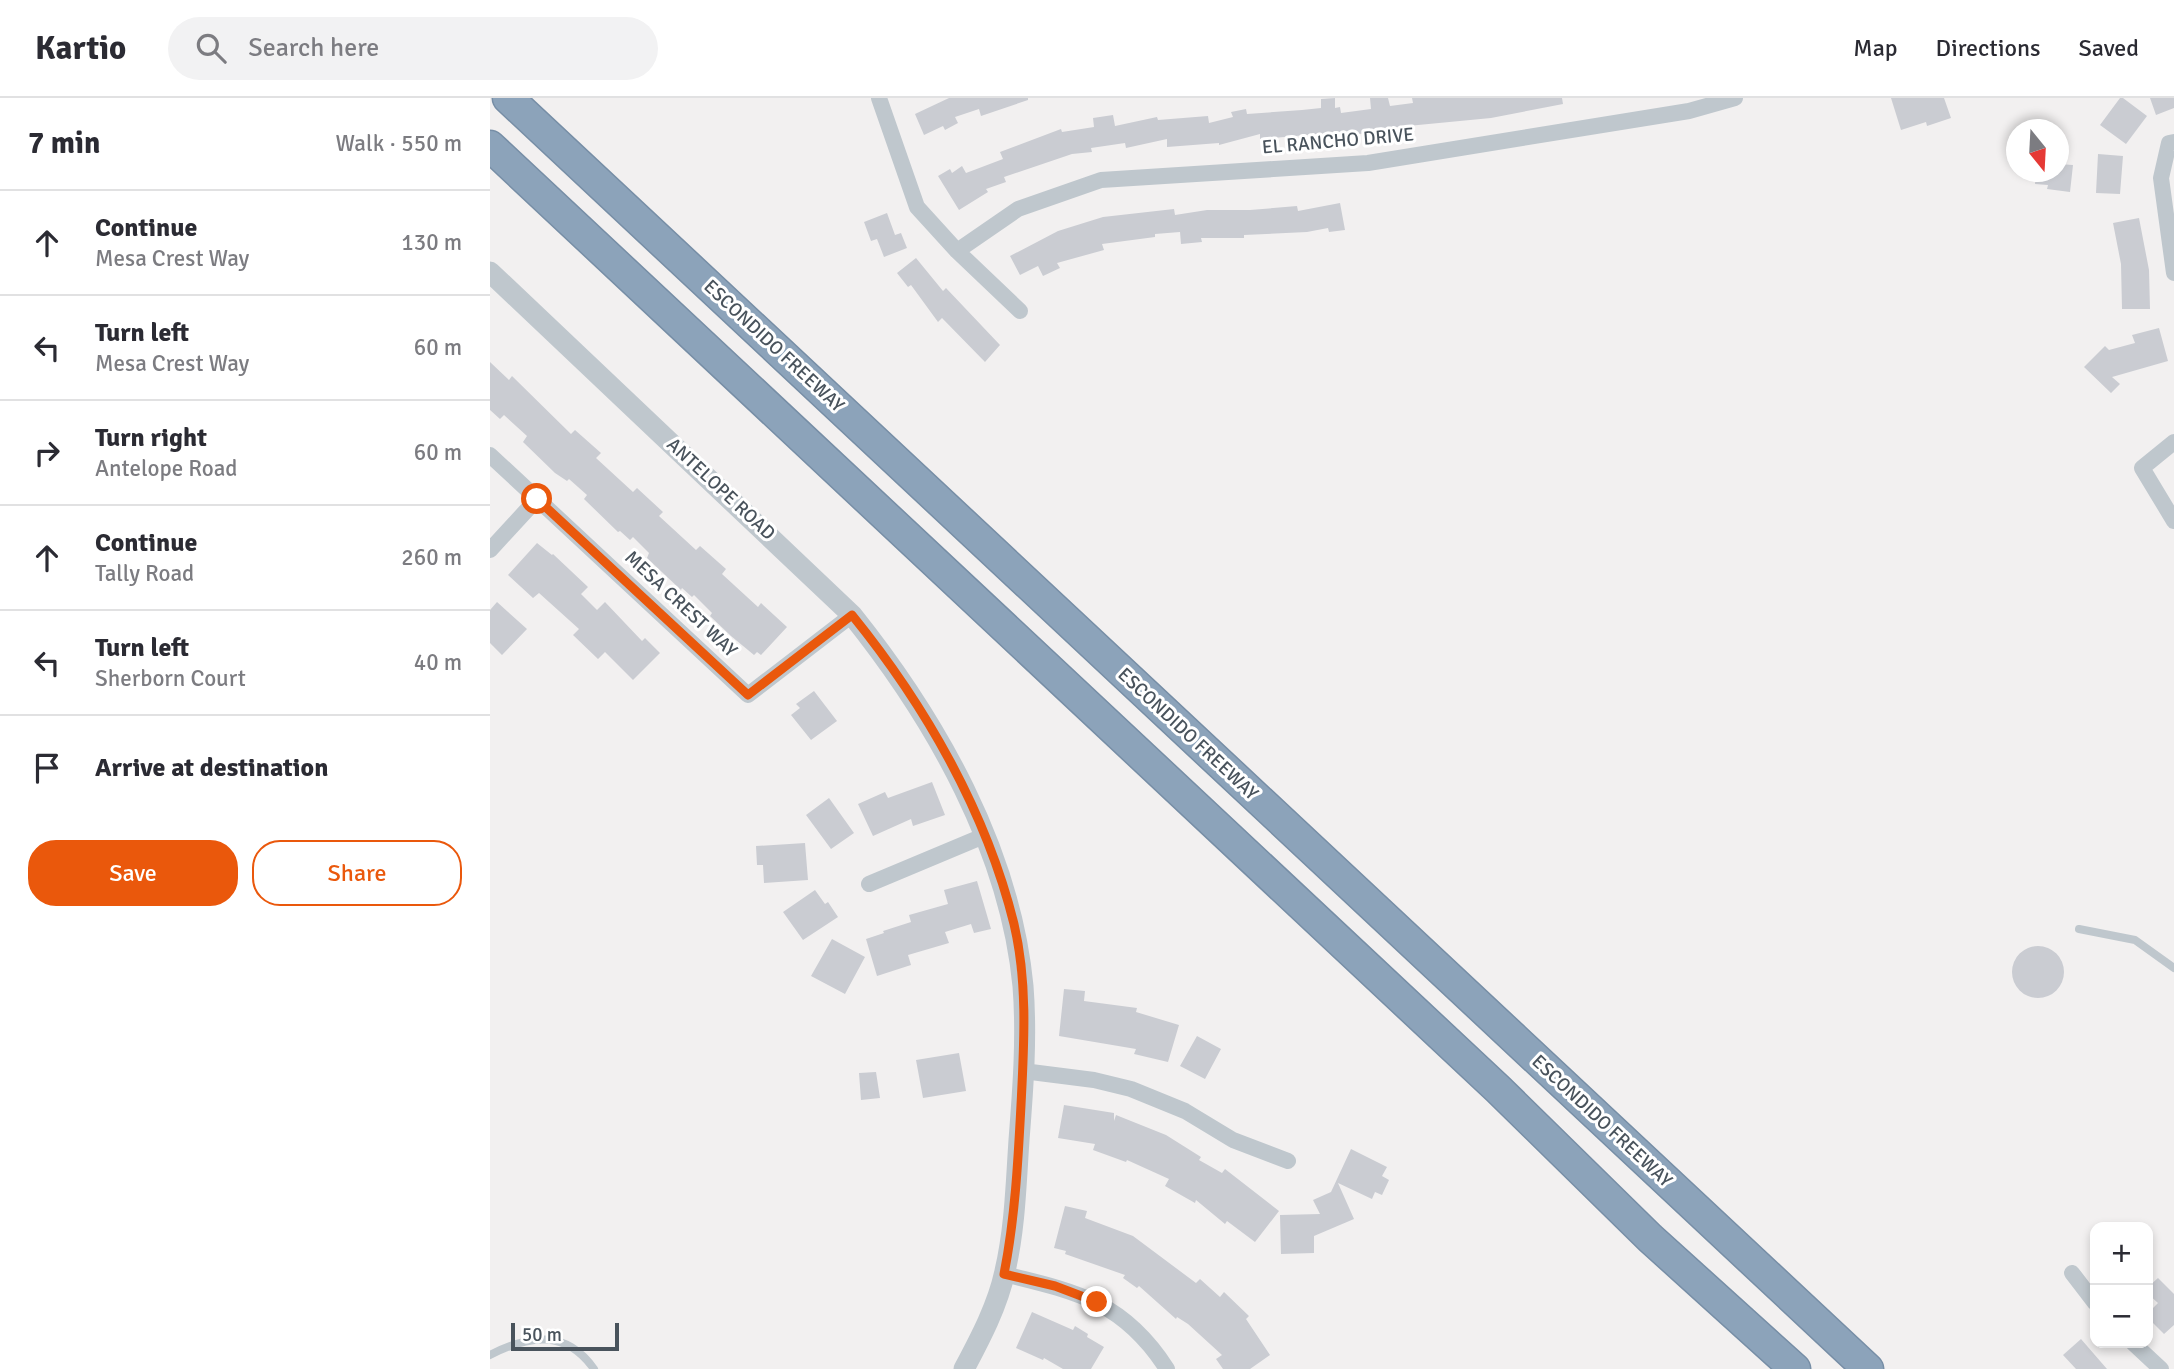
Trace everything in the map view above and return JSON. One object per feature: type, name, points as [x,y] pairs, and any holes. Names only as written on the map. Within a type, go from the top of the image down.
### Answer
[{"type":"highway","name":"ESCONDIDO FREEWAY","points":[[508,98],[1868,1369]]},
{"type":"highway","points":[[490,146],[1499,1089],[1650,1238],[1795,1369]]},
{"type":"street","points":[[879,98],[917,207],[957,251],[1020,311]]},
{"type":"street","name":"EL RANCHO DRIVE","points":[[957,251],[1018,209],[1101,180],[1368,163],[1689,111],[1735,98]]},
{"type":"street","points":[[2174,142],[2169,143],[2161,178],[2174,273]]},
{"type":"street","name":"ANTELOPE ROAD","points":[[493,279],[852,615],[881,652],[929,726],[986,835],[998,866],[1014,927],[1023,986],[1023,1071],[1014,1216],[1004,1274],[990,1314],[964,1369]]},
{"type":"street","points":[[2174,442],[2142,468],[2174,521]]},
{"type":"street","name":"MESA CREST WAY","points":[[490,455],[748,695],[852,615]]},
{"type":"street","points":[[490,550],[537,499]]},
{"type":"street","points":[[869,884],[986,835]]},
{"type":"street","points":[[1023,1071],[1094,1080],[1141,1092],[1185,1111],[1233,1140],[1288,1161]]},
{"type":"street","points":[[2072,1273],[2090,1296]]},
{"type":"street","points":[[1004,1274],[1055,1286],[1097,1302],[1119,1315],[1138,1332],[1167,1369]]},
{"type":"street","points":[[2138,1348],[2161,1369]]},
{"type":"lane","points":[[2079,929],[2135,940],[2174,968]]},
{"type":"lane","points":[[490,1355],[517,1342],[553,1340],[585,1356],[594,1369]]},
{"type":"building","points":[[949,98],[1028,100],[981,116],[979,109],[955,117],[958,123],[945,130],[943,126],[924,135],[915,114]]},
{"type":"building","points":[[1335,98],[1335,108],[1340,107],[1341,113],[1371,109],[1370,98],[1388,98],[1390,106],[1413,103],[1412,98],[1562,98],[1563,104],[1491,118],[1366,130],[1367,133],[1352,135],[1352,131],[1260,139],[1260,134],[1219,145],[1167,147],[1167,139],[1126,148],[1125,143],[1091,148],[1092,152],[1072,154],[1004,177],[1006,182],[986,189],[988,192],[959,210],[938,176],[950,169],[952,173],[962,166],[966,173],[1003,159],[1000,152],[1061,129],[1062,132],[1094,127],[1093,118],[1113,115],[1115,126],[1157,117],[1158,120],[1208,116],[1209,123],[1233,117],[1231,112],[1246,109],[1247,114],[1321,108],[1321,99]]},
{"type":"building","points":[[1891,98],[1944,98],[1951,118],[1927,126],[1926,122],[1901,130]]},
{"type":"building","points":[[2120,98],[2147,116],[2126,144],[2100,125]]},
{"type":"building","points":[[2150,98],[2174,98],[2174,108],[2156,115]]},
{"type":"building","points":[[2098,154],[2123,156],[2120,194],[2096,193]]},
{"type":"building","points":[[2069,165],[2073,165],[2070,192],[2047,189],[2048,185],[2035,184],[2069,182]]},
{"type":"building","points":[[1340,203],[1345,230],[1329,232],[1328,228],[1307,232],[1244,235],[1244,238],[1201,238],[1202,242],[1181,244],[1180,232],[1155,234],[1155,237],[1102,244],[1104,250],[1057,263],[1060,268],[1043,276],[1038,266],[1020,275],[1010,256],[1058,231],[1103,217],[1174,209],[1175,215],[1207,210],[1297,206],[1298,211]]},
{"type":"building","points":[[887,213],[895,235],[901,233],[907,248],[884,257],[877,239],[871,241],[864,222]]},
{"type":"building","points":[[2139,218],[2149,270],[2150,309],[2122,309],[2121,264],[2113,223]]},
{"type":"building","points":[[916,258],[943,291],[946,288],[1000,345],[985,362],[942,318],[938,322],[911,285],[908,287],[897,273]]},
{"type":"building","points":[[2159,328],[2168,361],[2112,377],[2120,384],[2111,393],[2084,367],[2105,346],[2109,350],[2135,343],[2132,335]]},
{"type":"building","points":[[490,362],[509,380],[512,376],[571,434],[575,430],[601,453],[596,458],[633,492],[637,488],[663,512],[659,516],[696,550],[700,546],[726,569],[722,574],[758,607],[761,603],[787,627],[761,655],[757,652],[754,655],[731,636],[710,616],[712,613],[694,595],[692,597],[682,588],[681,590],[647,558],[649,553],[633,537],[630,540],[618,532],[584,499],[587,495],[569,479],[567,481],[555,473],[523,442],[527,436],[504,415],[500,419],[490,410]]},
{"type":"building","points":[[537,543],[553,554],[588,587],[581,594],[597,610],[605,602],[642,641],[645,638],[660,653],[633,680],[605,652],[598,659],[573,635],[579,629],[539,593],[533,598],[508,575]]},
{"type":"building","points":[[497,602],[527,629],[502,655],[490,643],[490,610]]},
{"type":"building","points":[[814,691],[837,721],[811,740],[791,715],[800,708],[796,704]]},
{"type":"building","points":[[932,782],[945,815],[913,826],[911,819],[873,836],[858,804],[885,792],[888,798]]},
{"type":"building","points":[[829,798],[854,833],[831,849],[806,815]]},
{"type":"building","points":[[805,843],[808,880],[764,883],[763,865],[757,865],[756,846]]},
{"type":"building","points":[[977,881],[991,929],[974,933],[971,924],[945,932],[949,943],[908,955],[911,965],[877,976],[866,939],[911,922],[909,915],[948,904],[944,890]]},
{"type":"building","points":[[815,890],[825,904],[828,902],[838,917],[803,940],[783,912]]},
{"type":"building","points":[[832,939],[865,957],[845,994],[811,976]]},
{"type":"building","points":[[2038,946],[2057,953],[2064,972],[2057,991],[2038,998],[2019,991],[2012,972],[2019,953]]},
{"type":"building","points":[[1064,989],[1085,991],[1084,1001],[1137,1008],[1136,1012],[1179,1025],[1168,1062],[1134,1054],[1136,1049],[1059,1036]]},
{"type":"building","points":[[1197,1036],[1221,1049],[1205,1079],[1180,1066]]},
{"type":"building","points":[[959,1053],[966,1091],[923,1098],[916,1060]]},
{"type":"building","points":[[876,1072],[880,1098],[861,1100],[859,1073]]},
{"type":"building","points":[[1064,1105],[1114,1113],[1114,1121],[1116,1115],[1166,1135],[1201,1157],[1199,1160],[1222,1173],[1225,1169],[1279,1211],[1255,1242],[1227,1221],[1225,1224],[1196,1200],[1195,1203],[1165,1186],[1169,1179],[1127,1160],[1126,1162],[1093,1150],[1095,1144],[1058,1138]]},
{"type":"building","points":[[1351,1149],[1387,1167],[1382,1176],[1389,1180],[1382,1195],[1375,1192],[1372,1199],[1338,1183],[1354,1219],[1314,1236],[1314,1253],[1281,1254],[1280,1215],[1320,1214],[1313,1200],[1331,1192]]},
{"type":"building","points":[[1065,1206],[1087,1211],[1085,1218],[1133,1236],[1196,1283],[1200,1279],[1220,1297],[1224,1292],[1249,1316],[1246,1319],[1270,1355],[1250,1369],[1223,1369],[1216,1359],[1222,1355],[1188,1324],[1177,1317],[1176,1319],[1139,1286],[1137,1288],[1123,1278],[1125,1275],[1054,1248]]},
{"type":"building","points":[[2158,1278],[2174,1294],[2174,1325],[2164,1334],[2153,1323],[2153,1308],[2158,1303],[2153,1298],[2153,1282]]},
{"type":"building","points":[[1032,1312],[1073,1330],[1075,1326],[1104,1347],[1091,1369],[1063,1369],[1044,1358],[1043,1360],[1016,1348]]},
{"type":"building","points":[[2081,1339],[2107,1369],[2076,1369],[2063,1355]]},
{"type":"route","points":[[537,499],[748,695],[852,615],[881,652],[929,726],[986,835],[998,866],[1014,927],[1023,986],[1024,1032],[1014,1216],[1004,1274],[1055,1286],[1097,1302]]}]
